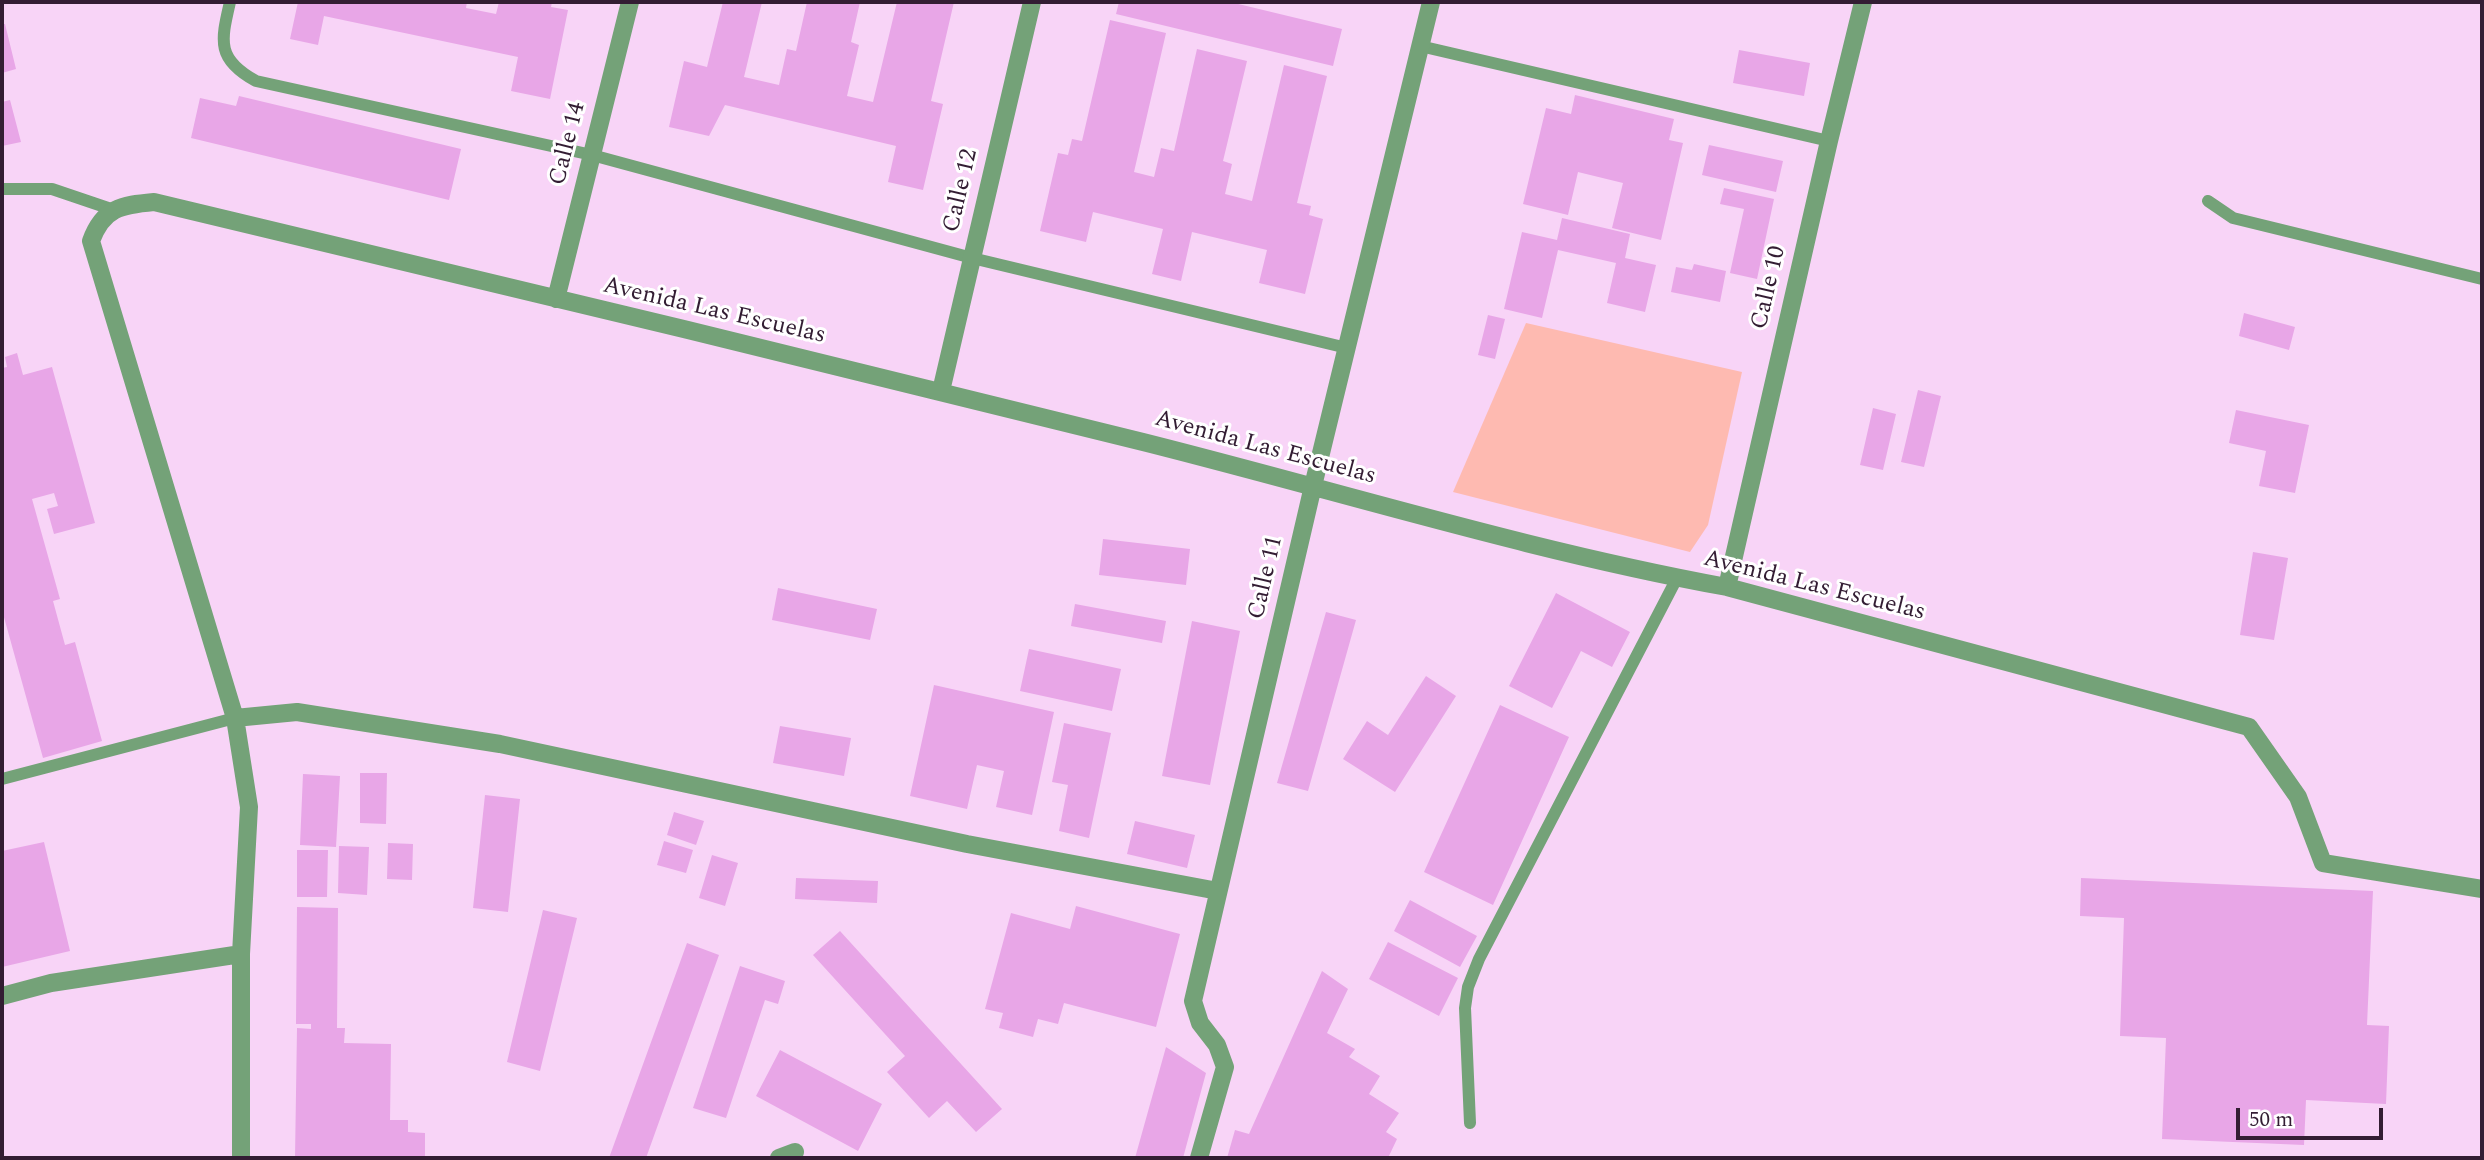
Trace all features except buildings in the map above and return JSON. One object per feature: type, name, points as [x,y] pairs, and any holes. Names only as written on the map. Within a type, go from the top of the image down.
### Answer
[{"type":"street","name":"Calle 14","points":[[556,299],[630,2]]},
{"type":"street","name":"Calle 12","points":[[941,391],[1032,2]]},
{"type":"street","name":"Calle 11","points":[[1199,1158],[1225,1067],[1217,1045],[1200,1023],[1193,1001],[1313,486],[1431,2]]},
{"type":"street","name":"Calle 10","points":[[1727,587],[1863,2]]},
{"type":"street","name":"Avenida Las Escuelas","points":[[114,210],[154,202],[941,391],[1497,536],[1727,587],[2249,727],[2298,797],[2323,863],[2482,889]]},
{"type":"street","points":[[114,210],[98,222],[91,241],[235,718],[244,768],[248,807],[241,954],[241,1158]]},
{"type":"street","points":[[235,718],[297,712],[500,744],[967,844],[1218,891]]},
{"type":"street","points":[[2,996],[51,983],[241,954]]},
{"type":"lane","points":[[230,2],[222,36],[227,56],[239,72],[256,81],[592,155],[972,258],[1347,348]]},
{"type":"lane","points":[[1420,46],[1829,141]]},
{"type":"lane","points":[[2,190],[52,189],[114,210]]},
{"type":"lane","points":[[2207,201],[2234,218],[2482,279]]},
{"type":"lane","points":[[1470,1123],[1465,1008],[1468,987],[1479,959],[1677,578]]},
{"type":"lane","points":[[2,779],[235,718]]},
{"type":"shaded area","points":[[1526,323],[1742,372],[1708,525],[1690,552],[1453,492]]}]
